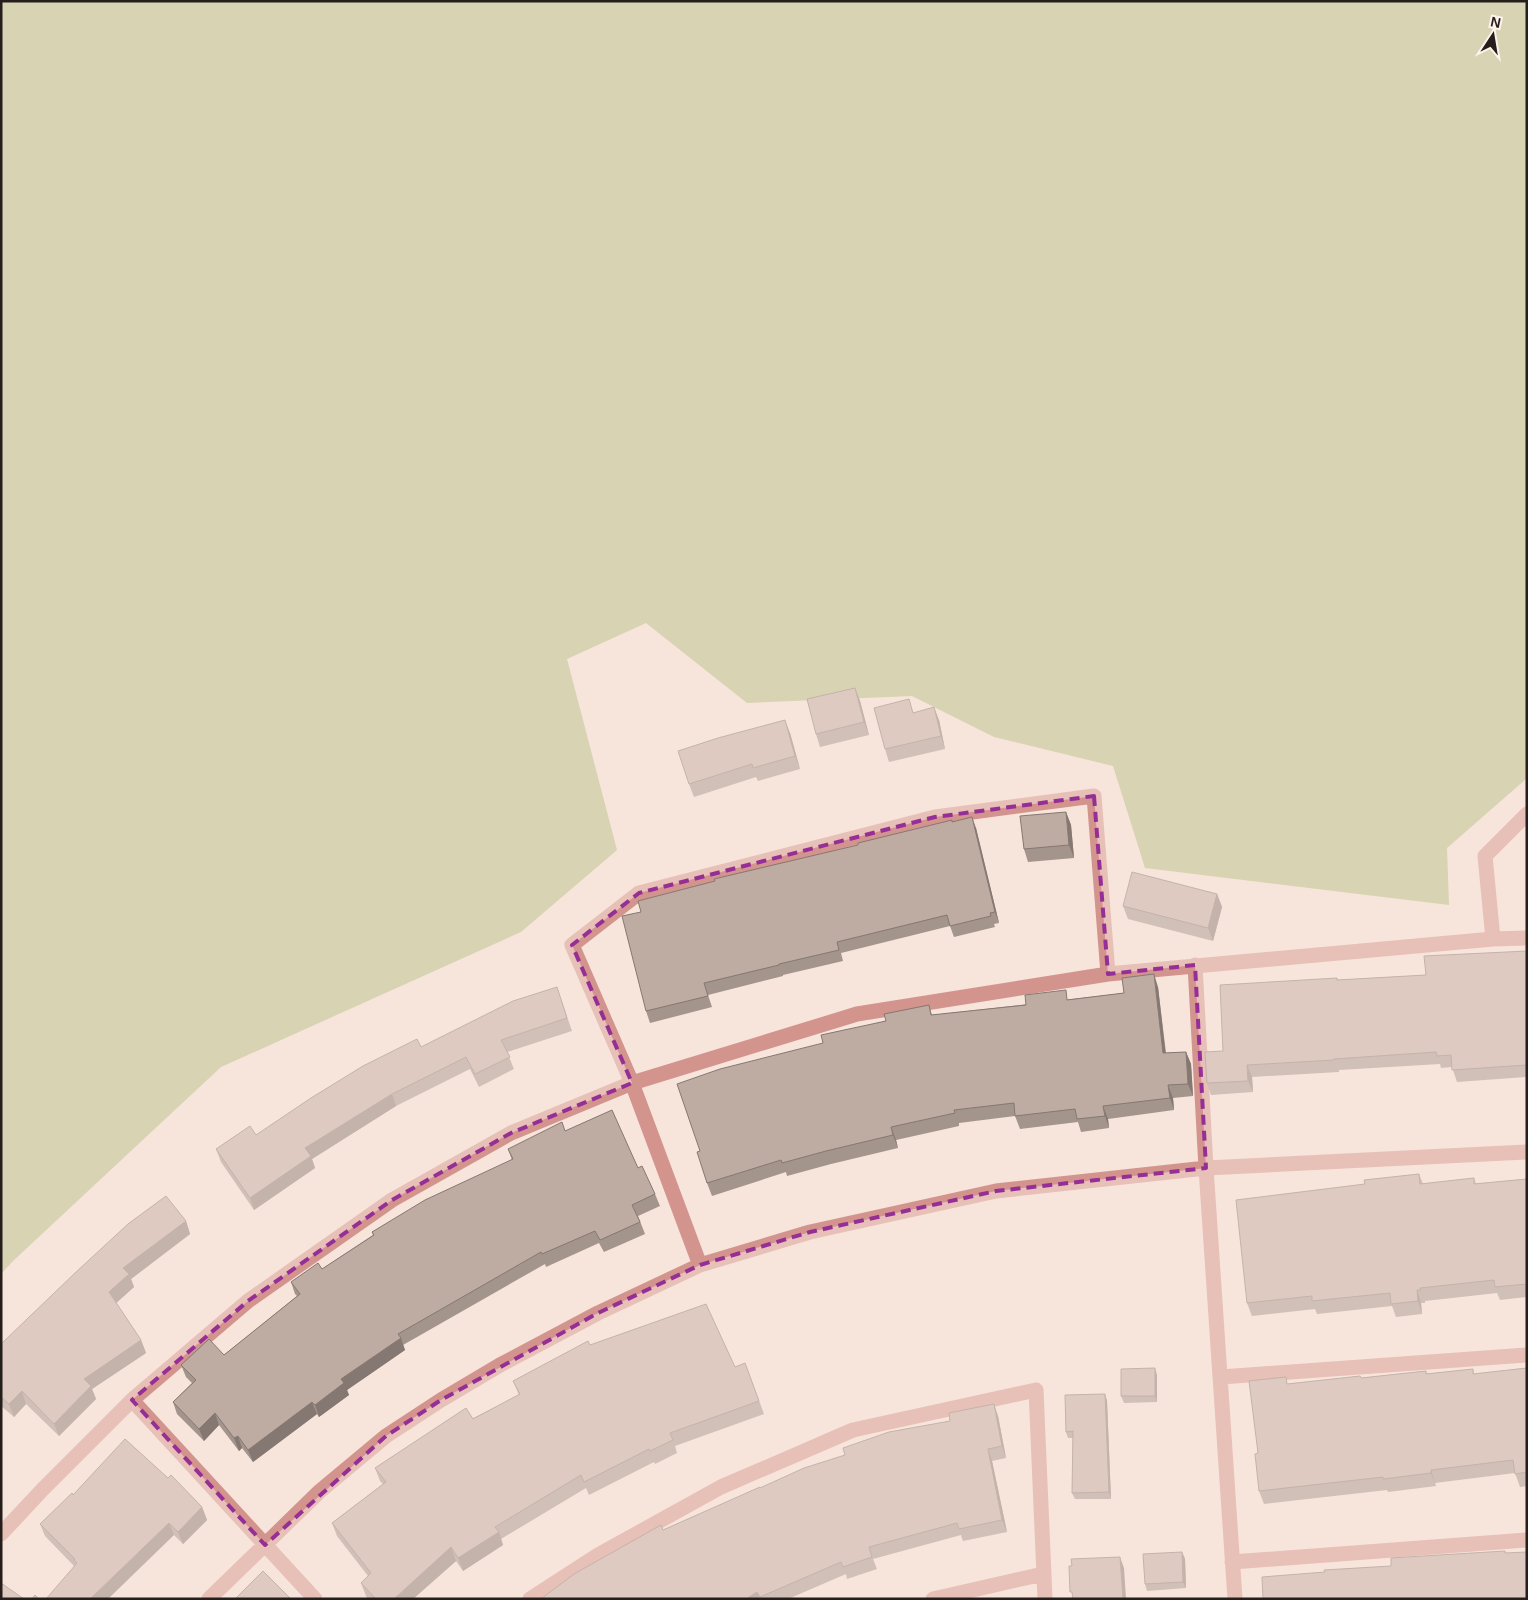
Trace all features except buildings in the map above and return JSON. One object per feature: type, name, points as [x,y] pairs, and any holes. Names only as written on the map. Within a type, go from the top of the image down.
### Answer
[{"type":"street","points":[[700,1265],[632,1083],[572,946],[638,893],[935,817],[1094,796],[1108,974]]},
{"type":"street","points":[[1493,939],[1485,856],[1527,814]]},
{"type":"street","points":[[1,1534],[43,1488],[132,1400],[248,1301],[392,1200],[510,1133],[632,1083],[857,1014],[1108,974],[1493,939],[1527,938]]},
{"type":"street","points":[[1195,965],[1206,1168],[1235,1599]]},
{"type":"street","points":[[209,1599],[320,1492],[386,1436],[440,1400],[500,1365],[598,1313],[700,1265],[810,1232],[996,1191],[1206,1168],[1527,1152]]},
{"type":"street","points":[[1221,1376],[1527,1355]]},
{"type":"street","points":[[530,1599],[598,1555],[721,1487],[853,1430],[1036,1390],[1045,1599]]},
{"type":"street","points":[[132,1400],[315,1599]]},
{"type":"street","points":[[1232,1562],[1527,1540]]},
{"type":"street","points":[[933,1599],[1043,1574]]},
{"type":"highlighted area","points":[[1094,796],[1108,974],[1195,965],[1206,1168],[996,1191],[810,1232],[700,1265],[598,1313],[441,1400],[386,1436],[265,1545],[132,1400],[248,1301],[392,1200],[511,1133],[632,1083],[572,945],[639,893],[935,817]]},
{"type":"green space","points":[[1,1],[1527,1],[1527,778],[1447,848],[1449,905],[1145,868],[1113,766],[994,737],[912,696],[747,703],[646,623],[567,659],[617,850],[521,932],[221,1067],[1,1274]]}]
